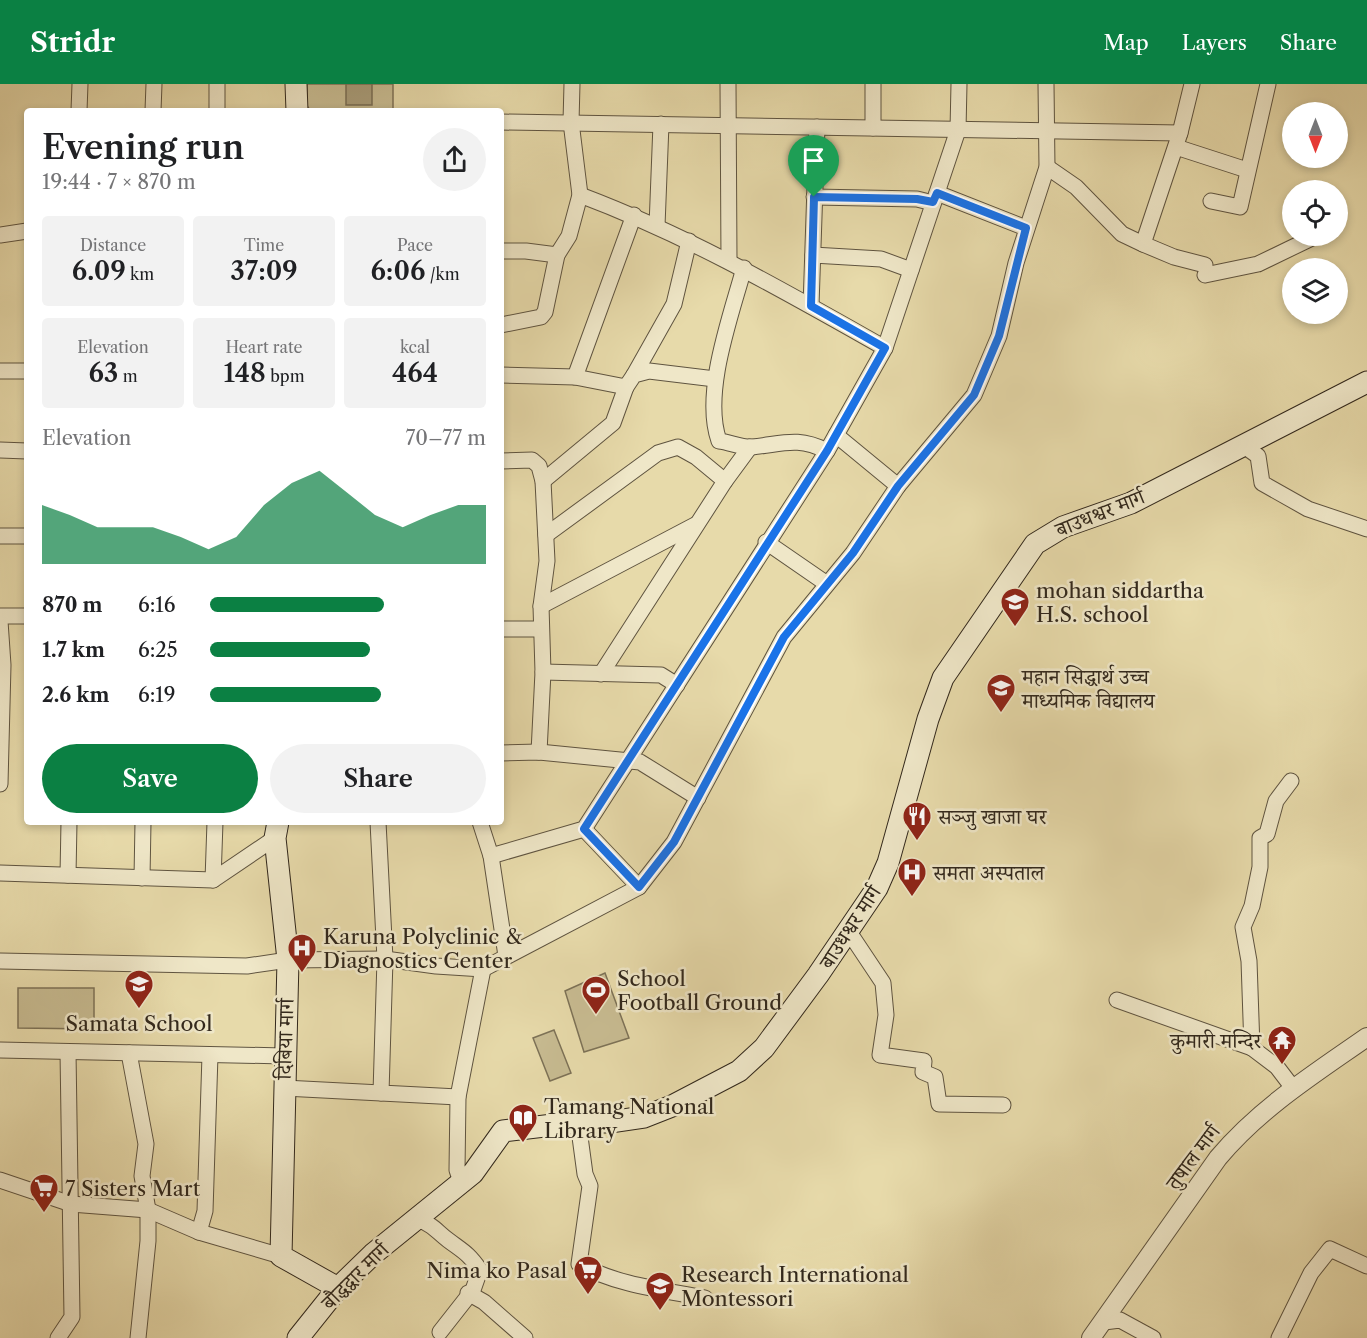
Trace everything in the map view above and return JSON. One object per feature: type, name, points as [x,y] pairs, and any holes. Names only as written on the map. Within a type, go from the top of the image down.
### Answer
[{"type":"main road","points":[[296,84],[297,108]]},
{"type":"main road","name":"बाउधश्वर मार्ग","points":[[416,1219],[473,1173],[503,1131],[644,1117],[672,1106],[739,1071],[764,1048],[849,932],[877,888],[888,863],[928,719],[942,678],[1035,544],[1063,527],[1131,503],[1367,382]]},
{"type":"main road","name":"दिबिया मार्ग","points":[[276,830],[288,960],[281,1256]]},
{"type":"main road","name":"बौद्धद्वार मार्ग","points":[[298,1338],[338,1288],[373,1254],[416,1219]]},
{"type":"main road","points":[[281,1256],[338,1288]]},
{"type":"street","points":[[79,108],[80,84]]},
{"type":"street","points":[[153,108],[154,84]]},
{"type":"street","points":[[217,84],[217,108]]},
{"type":"street","points":[[504,324],[541,317],[545,312],[557,255],[569,236],[580,195],[571,122],[572,84]]},
{"type":"street","points":[[728,84],[729,259]]},
{"type":"street","points":[[873,84],[873,128]]},
{"type":"street","points":[[491,856],[584,829],[766,542],[827,451],[885,348],[958,130],[959,84]]},
{"type":"street","points":[[0,961],[247,966],[288,960],[385,959],[483,969],[639,887],[674,842],[784,637],[853,553],[898,486],[974,395],[999,336],[1026,228],[1047,167],[1046,84]]},
{"type":"street","points":[[1143,244],[1178,140],[1192,84]]},
{"type":"street","points":[[1211,201],[1240,207],[1268,84]]},
{"type":"street","points":[[504,122],[1046,130],[1178,140],[1247,170]]},
{"type":"street","points":[[657,226],[661,124]]},
{"type":"street","points":[[811,306],[817,127]]},
{"type":"street","points":[[1047,167],[1076,187],[1122,234],[1205,270],[1258,264],[1295,246]]},
{"type":"street","points":[[580,195],[634,215],[729,259],[885,348]]},
{"type":"street","points":[[814,197],[935,198],[1026,228]]},
{"type":"street","points":[[575,377],[634,215]]},
{"type":"street","points":[[0,235],[24,231]]},
{"type":"street","points":[[543,481],[613,423],[630,381],[674,304],[689,241]]},
{"type":"street","points":[[504,251],[557,255]]},
{"type":"street","points":[[813,255],[881,259],[911,270]]},
{"type":"street","points":[[744,268],[715,379],[716,432],[719,441],[750,447],[793,440],[809,442],[827,451]]},
{"type":"street","points":[[0,371],[24,371]]},
{"type":"street","points":[[504,375],[630,381],[649,371],[715,379]]},
{"type":"street","points":[[836,435],[898,486]]},
{"type":"street","points":[[1244,446],[1258,456],[1262,483],[1308,509],[1367,529]]},
{"type":"street","points":[[546,535],[658,453],[678,447],[696,457],[724,481]]},
{"type":"street","points":[[601,674],[724,481],[750,447]]},
{"type":"street","points":[[0,450],[24,451]]},
{"type":"street","points":[[504,461],[532,460],[539,466],[543,481],[547,561],[541,606],[543,672],[540,752]]},
{"type":"street","points":[[541,606],[697,524]]},
{"type":"street","points":[[0,536],[24,536]]},
{"type":"street","points":[[766,542],[827,585]]},
{"type":"street","points":[[0,616],[24,616]]},
{"type":"street","points":[[0,621],[0,784]]},
{"type":"street","points":[[504,629],[541,629]]},
{"type":"street","points":[[543,672],[661,675],[677,685]]},
{"type":"street","points":[[504,753],[540,752],[628,759],[640,762],[698,798]]},
{"type":"street","points":[[1252,1048],[1249,961],[1243,927],[1252,906],[1260,867],[1260,838],[1267,834],[1276,801],[1291,782]]},
{"type":"street","points":[[68,876],[69,825]]},
{"type":"street","points":[[142,878],[143,825]]},
{"type":"street","points":[[213,880],[215,825]]},
{"type":"street","points":[[378,825],[385,959],[381,1093]]},
{"type":"street","points":[[481,825],[491,856],[506,956]]},
{"type":"street","points":[[584,829],[639,887]]},
{"type":"street","points":[[0,873],[213,880],[276,830]]},
{"type":"street","points":[[849,932],[883,983],[886,1015],[880,1055],[924,1060],[923,1072],[935,1077],[939,1104],[1003,1105]]},
{"type":"street","points":[[461,1182],[457,1170],[458,1096],[483,969]]},
{"type":"street","points":[[1117,1000],[1252,1048],[1277,1067],[1293,1088]]},
{"type":"street","name":"तुषाल मार्ग","points":[[1091,1338],[1218,1158],[1240,1131],[1293,1088],[1367,1037]]},
{"type":"street","points":[[0,1050],[284,1056]]},
{"type":"street","points":[[58,1338],[72,1317],[68,1052]]},
{"type":"street","points":[[129,1053],[146,1144],[142,1176],[148,1210],[148,1241],[138,1338]]},
{"type":"street","points":[[199,1232],[205,1211],[210,1055]]},
{"type":"street","points":[[284,1088],[458,1096]]},
{"type":"street","points":[[578,1122],[585,1174],[591,1186],[579,1264],[594,1272],[633,1284],[705,1298]]},
{"type":"street","points":[[0,1180],[71,1204],[148,1210],[199,1232],[281,1256]]},
{"type":"street","points":[[416,1219],[432,1224],[447,1240],[467,1251],[480,1270],[473,1290],[468,1293],[440,1332]]},
{"type":"street","points":[[1280,1338],[1311,1273],[1330,1249],[1367,1266]]},
{"type":"street","points":[[468,1293],[484,1302],[525,1338]]},
{"type":"street","points":[[1104,1322],[1120,1320],[1153,1338]]},
{"type":"shaded area","points":[[307,84],[393,84],[393,108],[309,108]]},
{"type":"shaded area","points":[[346,84],[372,84],[372,105],[346,105]]},
{"type":"shaded area","name":"School Football Ground","points":[[605,973],[629,1038],[584,1052],[565,991]]},
{"type":"shaded area","points":[[18,988],[94,988],[94,1029],[18,1028]]},
{"type":"shaded area","points":[[554,1030],[571,1073],[550,1081],[533,1038]]},
{"type":"place","name":"mohan siddartha H.S. school","points":[[1015,628]]},
{"type":"place","name":"महान सिद्धार्थ उच्च माध्यमिक विद्यालय","points":[[1001,714]]},
{"type":"place","name":"सञ्जु खाजा घर","points":[[917,842]]},
{"type":"place","name":"समता अस्पताल","points":[[912,898]]},
{"type":"place","name":"Karuna Polyclinic & Diagnostics Center","points":[[302,974]]},
{"type":"place","name":"Samata School","points":[[139,1010]]},
{"type":"place","name":"School Football Ground","points":[[596,1016]]},
{"type":"place","name":"कुमारी मन्दिर","points":[[1282,1066]]},
{"type":"place","name":"Tamang National Library","points":[[523,1144]]},
{"type":"place","name":"7 Sisters Mart","points":[[44,1214]]},
{"type":"place","name":"Nima ko Pasal","points":[[588,1296]]},
{"type":"place","name":"Research International Montessori","points":[[660,1312]]},
{"type":"route","points":[[937,193],[988,211],[1026,228],[999,336],[974,395],[898,486],[853,553],[784,637],[674,842],[639,887],[584,829],[766,542],[827,451],[885,348],[811,306],[814,197],[917,199],[933,202],[937,193]]}]
